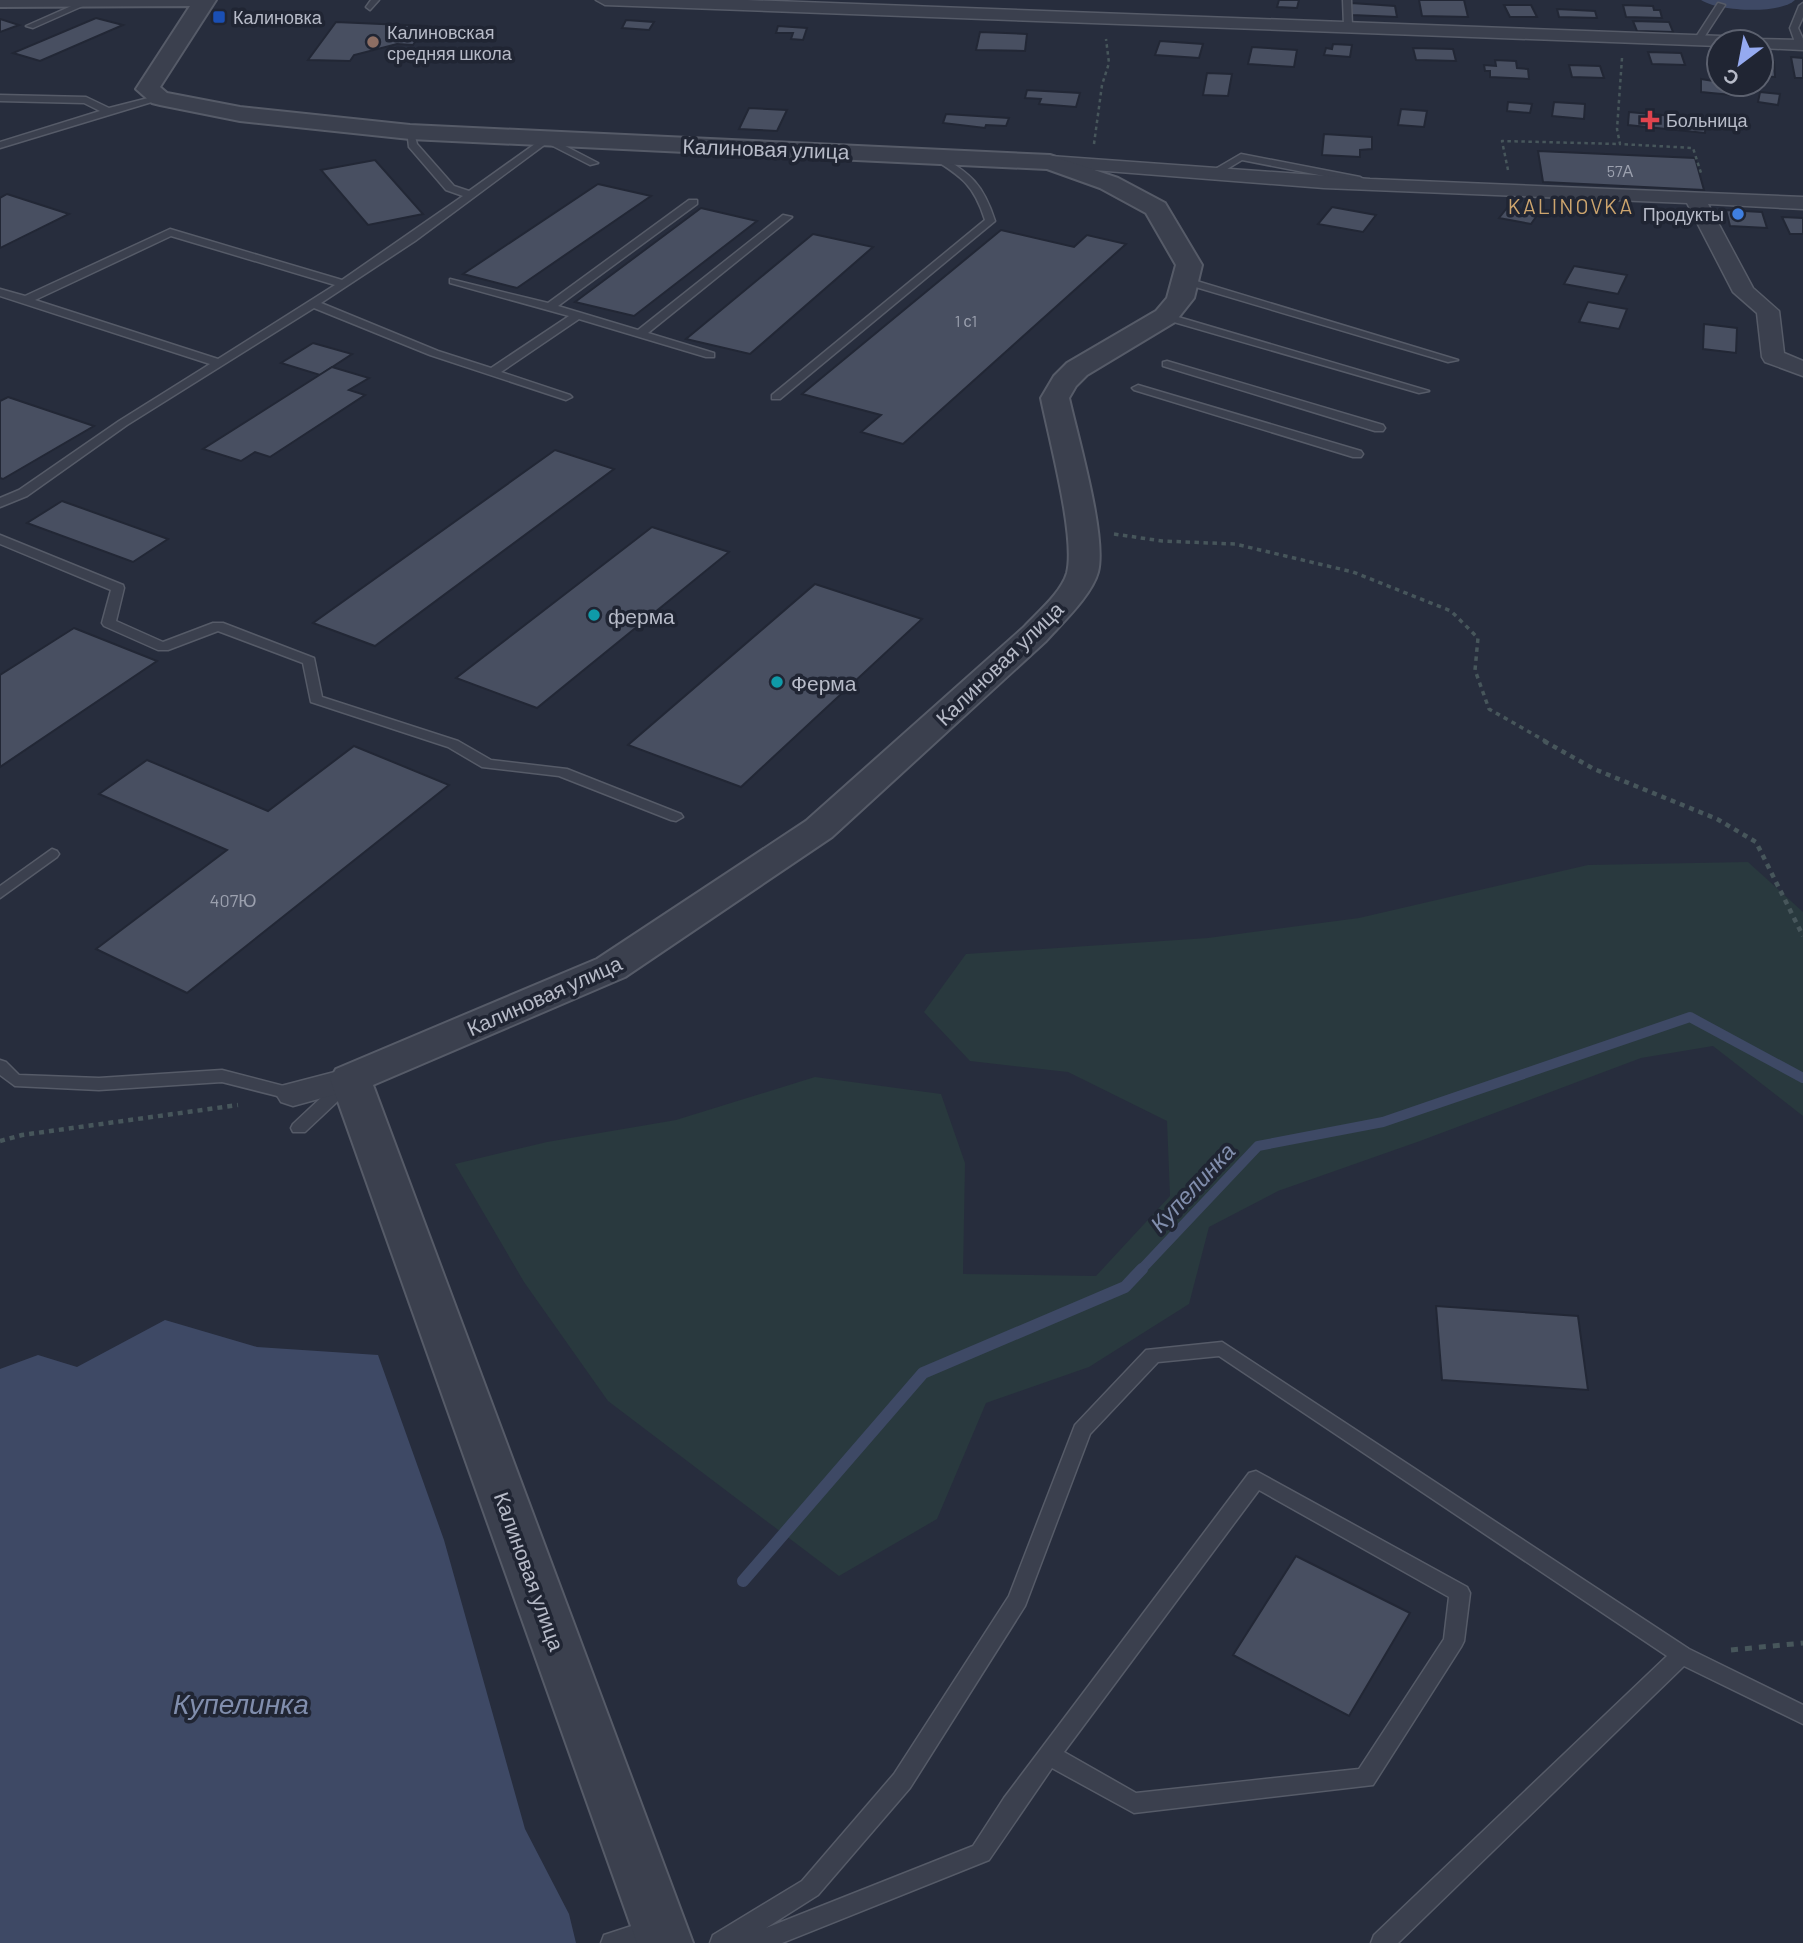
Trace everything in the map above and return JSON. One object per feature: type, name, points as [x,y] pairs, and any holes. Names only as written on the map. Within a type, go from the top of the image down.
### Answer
[{"type":"street","points":[[0,1],[206,0]]},
{"type":"street","points":[[160,98],[147,89],[206,0]]},
{"type":"street","points":[[605,0],[877,5],[1105,18],[1705,40]]},
{"type":"street","points":[[1775,44],[1802,45]]},
{"type":"street","name":"Калиновая улица","points":[[160,98],[240,114],[410,132],[1050,162],[1109,183],[1156,208],[1189,265],[1177,302],[1164,316],[1074,371],[1059,387],[1055,398],[1086,549],[1082,575],[1065,601],[1035,634],[819,829],[611,968],[351,1079],[662,1936]]},
{"type":"street","points":[[1050,162],[1393,186],[1699,190],[1803,203]]},
{"type":"street","points":[[1699,190],[1744,292],[1768,311],[1773,357],[1803,369]]},
{"type":"street","points":[[293,1094],[351,1079]]},
{"type":"lane","points":[[1348,0],[1348,26]]},
{"type":"lane","points":[[30,26],[90,1]]},
{"type":"lane","points":[[1698,40],[1721,5]]},
{"type":"lane","points":[[1802,45],[1794,28],[1803,6]]},
{"type":"lane","points":[[0,97],[86,100],[108,111]]},
{"type":"lane","points":[[0,145],[108,111],[160,98]]},
{"type":"lane","points":[[410,132],[412,145],[450,188],[470,195]]},
{"type":"lane","points":[[0,503],[23,493],[123,424],[343,284],[545,139],[593,163]]},
{"type":"lane","points":[[776,397],[990,221],[981,191],[970,176],[935,156]]},
{"type":"lane","points":[[550,307],[693,202]]},
{"type":"lane","points":[[639,334],[787,217]]},
{"type":"lane","points":[[26,300],[170,232],[343,284]]},
{"type":"lane","points":[[454,281],[710,355]]},
{"type":"lane","points":[[1186,281],[1452,360]]},
{"type":"lane","points":[[0,292],[219,363]]},
{"type":"lane","points":[[313,304],[434,353],[566,397]]},
{"type":"lane","points":[[493,372],[578,315]]},
{"type":"lane","points":[[1164,316],[1423,391]]},
{"type":"lane","points":[[1167,363],[1380,428]]},
{"type":"lane","points":[[1138,388],[1357,454]]},
{"type":"lane","points":[[0,539],[118,588],[109,623],[163,647],[218,625],[309,662],[316,699],[453,744],[487,764],[562,772],[676,817]]},
{"type":"lane","points":[[0,893],[52,854]]},
{"type":"lane","points":[[0,1066],[15,1080],[99,1084],[222,1076],[293,1094]]},
{"type":"lane","points":[[299,1128],[351,1079]]},
{"type":"lane","points":[[720,1943],[810,1888],[902,1781],[1018,1600],[1082,1430],[1153,1355],[1223,1349],[1682,1655],[1803,1716]]},
{"type":"lane","points":[[755,1943],[981,1853],[1049,1755],[1256,1479],[1460,1593],[1454,1641],[1365,1778],[1134,1803],[1049,1755]]},
{"type":"lane","points":[[1382,1943],[1682,1655]]},
{"type":"lane","points":[[612,1943],[662,1936]]},
{"type":"path","points":[[1092,166],[1102,85],[1109,63],[1105,18]]},
{"type":"path","points":[[1619,37],[1623,71],[1618,106],[1619,145],[1693,148],[1699,190]]},
{"type":"path","points":[[1082,530],[1162,541],[1235,544],[1353,572],[1451,611],[1478,638],[1475,670],[1489,709],[1594,769],[1717,819],[1756,842],[1803,936]]},
{"type":"path","points":[[0,1141],[22,1135],[242,1104],[293,1094]]},
{"type":"path","points":[[1682,1655],[1803,1643]]},
{"type":"shaded area","points":[[1748,862],[1803,912],[1803,1116],[1713,1046],[1641,1058],[1278,1191],[1209,1227],[1189,1304],[1089,1367],[986,1403],[937,1519],[839,1576],[608,1401],[524,1282],[455,1164],[547,1142],[676,1120],[815,1077],[941,1094],[965,1163],[963,1274],[1096,1276],[1170,1196],[1167,1121],[1068,1072],[970,1061],[924,1012],[966,954],[1208,938],[1359,918],[1588,865]]},
{"type":"water","points":[[1701,0],[1795,0],[1776,8],[1748,10],[1720,7]]},
{"type":"water","name":"Купелинка","points":[[165,1320],[257,1347],[378,1355],[444,1540],[525,1829],[569,1914],[576,1943],[0,1943],[0,1369],[38,1355],[77,1367]]},
{"type":"building","points":[[1279,0],[1299,0],[1297,8],[1277,7]]},
{"type":"building","points":[[1419,0],[1464,0],[1468,17],[1422,16]]},
{"type":"building","points":[[1351,3],[1395,6],[1397,17],[1352,15]]},
{"type":"building","points":[[1504,5],[1531,5],[1537,17],[1510,17]]},
{"type":"building","points":[[1623,5],[1653,6],[1654,10],[1660,10],[1662,18],[1626,17]]},
{"type":"building","points":[[1557,9],[1595,11],[1597,18],[1559,17]]},
{"type":"building","points":[[96,18],[123,25],[40,61],[13,53]]},
{"type":"building","points":[[0,19],[19,25],[0,32]]},
{"type":"building","points":[[626,20],[654,22],[649,30],[622,28]]},
{"type":"building","points":[[1633,21],[1669,22],[1673,32],[1637,31]]},
{"type":"building","points":[[336,22],[426,26],[413,45],[397,44],[354,55],[350,61],[308,60]]},
{"type":"building","points":[[778,26],[807,28],[803,40],[791,39],[793,33],[776,33]]},
{"type":"building","points":[[980,32],[1027,34],[1025,51],[976,50]]},
{"type":"building","points":[[1160,41],[1203,44],[1199,58],[1155,55]]},
{"type":"building","points":[[1333,44],[1352,45],[1350,57],[1324,55],[1326,48],[1332,49]]},
{"type":"building","points":[[1252,47],[1297,50],[1294,67],[1248,64]]},
{"type":"building","points":[[1413,48],[1453,49],[1456,61],[1416,60]]},
{"type":"building","points":[[1648,52],[1681,53],[1685,65],[1652,64]]},
{"type":"building","points":[[1791,57],[1803,58],[1803,78],[1795,78]]},
{"type":"building","points":[[1495,60],[1516,61],[1517,68],[1528,69],[1529,79],[1490,77],[1490,71],[1485,71],[1484,65],[1496,66]]},
{"type":"building","points":[[1569,65],[1600,66],[1604,78],[1572,77]]},
{"type":"building","points":[[1207,73],[1232,74],[1228,96],[1203,95]]},
{"type":"building","points":[[1701,79],[1705,80],[1705,92],[1701,92]]},
{"type":"building","points":[[1027,90],[1080,93],[1076,107],[1039,104],[1041,99],[1025,98]]},
{"type":"building","points":[[1775,94],[1780,94],[1778,105],[1758,102],[1759,98],[1775,98]]},
{"type":"building","points":[[1508,102],[1532,104],[1530,113],[1507,111]]},
{"type":"building","points":[[1554,102],[1585,104],[1584,119],[1552,116]]},
{"type":"building","points":[[749,108],[787,110],[777,131],[739,129]]},
{"type":"building","points":[[1401,109],[1427,111],[1424,127],[1398,125]]},
{"type":"building","name":"Больница","points":[[1629,112],[1706,119],[1705,133],[1628,125]]},
{"type":"building","points":[[946,114],[1009,118],[1006,126],[986,125],[985,128],[943,123]]},
{"type":"building","points":[[1324,134],[1372,137],[1372,149],[1360,150],[1360,157],[1322,155]]},
{"type":"building","points":[[1538,151],[1695,158],[1704,190],[1543,182]]},
{"type":"building","points":[[375,160],[423,214],[368,225],[321,170]]},
{"type":"building","points":[[598,184],[651,196],[517,288],[463,274]]},
{"type":"building","points":[[7,194],[69,214],[0,248],[0,198]]},
{"type":"building","points":[[1332,207],[1376,215],[1363,232],[1318,224]]},
{"type":"building","points":[[701,208],[757,221],[634,316],[575,302]]},
{"type":"building","points":[[1507,208],[1538,214],[1531,224],[1499,218]]},
{"type":"building","points":[[1726,210],[1762,212],[1767,228],[1730,226]]},
{"type":"building","points":[[1782,217],[1803,218],[1803,234],[1790,234]]},
{"type":"building","points":[[1001,230],[1074,247],[1087,235],[1126,244],[903,444],[861,432],[881,415],[802,394]]},
{"type":"building","points":[[813,234],[873,247],[750,354],[686,339]]},
{"type":"building","points":[[1574,266],[1627,275],[1618,294],[1564,284]]},
{"type":"building","points":[[1588,302],[1627,309],[1619,329],[1579,322]]},
{"type":"building","points":[[1704,324],[1737,328],[1736,353],[1703,349]]},
{"type":"building","points":[[313,343],[352,354],[320,375],[281,363]]},
{"type":"building","points":[[332,367],[369,378],[349,390],[365,395],[270,457],[255,452],[241,461],[203,449]]},
{"type":"building","points":[[8,397],[94,426],[3,479],[0,478],[0,401]]},
{"type":"building","points":[[555,450],[614,469],[375,646],[313,623]]},
{"type":"building","points":[[62,501],[168,539],[133,562],[27,523]]},
{"type":"building","name":"ферма","points":[[652,527],[729,552],[537,708],[456,678]]},
{"type":"building","name":"Ферма","points":[[815,584],[922,619],[741,787],[628,745]]},
{"type":"building","points":[[74,628],[157,661],[0,767],[0,675]]},
{"type":"building","points":[[354,746],[449,785],[187,993],[96,949],[227,850],[99,794],[147,760],[268,811]]},
{"type":"building","points":[[1436,1306],[1578,1316],[1588,1390],[1442,1380]]},
{"type":"building","points":[[1296,1556],[1410,1613],[1349,1716],[1233,1655]]},
{"type":"waterway","name":"Купелинка","points":[[1140,1271],[1258,1146],[1383,1122],[1690,1017],[1803,1078]]},
{"type":"waterway","name":"Купелинка","points":[[743,1581],[923,1373],[1125,1287],[1142,1269]]},
{"type":"place","name":"Калиновка","points":[[219,17]]},
{"type":"place","name":"Калиновская средняя школа","points":[[373,42]]},
{"type":"place","name":"Больница","points":[[1650,120]]},
{"type":"place","name":"Продукты","points":[[1738,214]]},
{"type":"place","name":"ферма","points":[[594,615]]},
{"type":"place","name":"Ферма","points":[[777,682]]},
{"type":"district","name":"KALINOVKA","points":[[1571,205]]}]
